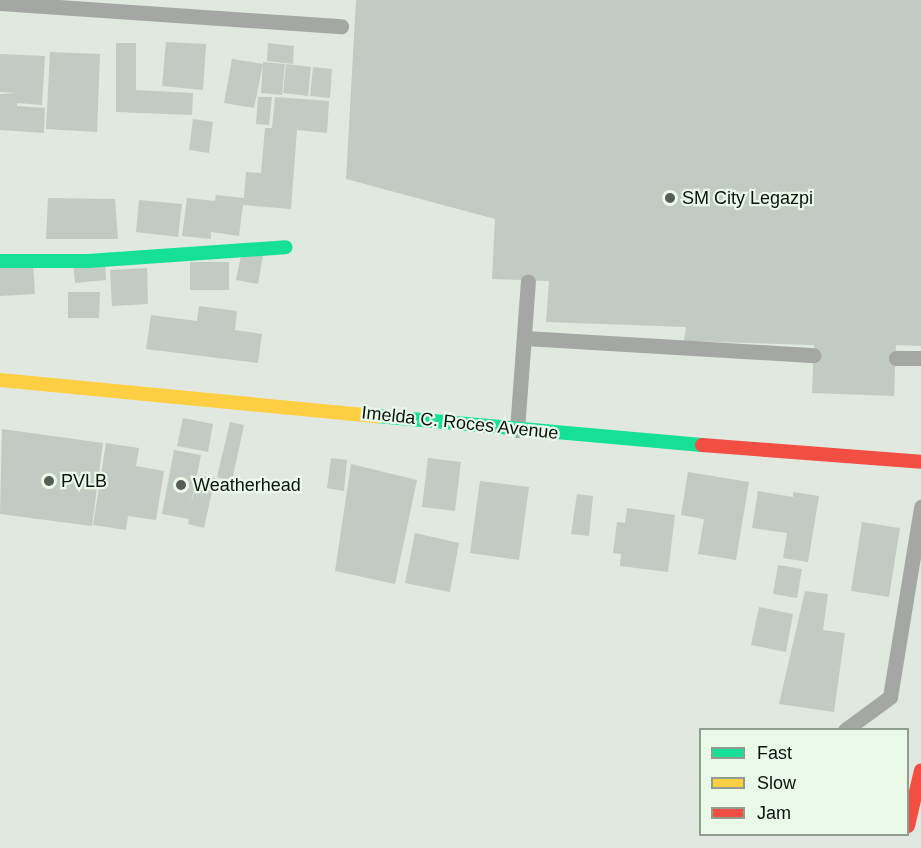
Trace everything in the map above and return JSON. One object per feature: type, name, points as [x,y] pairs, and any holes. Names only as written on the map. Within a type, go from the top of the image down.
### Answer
[{"type":"main road","points":[[0,261],[88,261],[286,247]]},
{"type":"main road","name":"Imelda C. Roces Avenue","points":[[0,380],[517,430],[921,462]]},
{"type":"main road","points":[[909,822],[921,770]]},
{"type":"lane","points":[[0,3],[223,8],[341,26]]},
{"type":"lane","points":[[517,430],[528,281]]},
{"type":"lane","points":[[525,338],[813,355]]},
{"type":"lane","points":[[896,358],[921,358]]},
{"type":"lane","points":[[846,728],[890,697],[921,507]]},
{"type":"building","name":"SM City Legazpi","points":[[356,0],[921,0],[921,346],[896,345],[894,396],[812,393],[814,345],[684,341],[686,327],[546,322],[549,281],[492,279],[495,219],[346,179]]},
{"type":"building","points":[[166,42],[206,44],[203,90],[162,86]]},
{"type":"building","points":[[116,43],[136,43],[136,90],[193,93],[192,115],[116,112]]},
{"type":"building","points":[[268,43],[294,46],[293,64],[267,61]]},
{"type":"building","points":[[50,52],[100,54],[97,132],[46,129]]},
{"type":"building","points":[[0,54],[45,56],[42,105],[17,103],[17,106],[45,108],[44,133],[0,130],[0,94],[18,93],[0,92]]},
{"type":"building","points":[[232,59],[263,64],[254,108],[224,103]]},
{"type":"building","points":[[263,62],[285,64],[282,95],[261,93]]},
{"type":"building","points":[[286,64],[311,67],[308,96],[283,93]]},
{"type":"building","points":[[313,67],[332,69],[330,98],[310,96]]},
{"type":"building","points":[[258,97],[272,97],[269,125],[256,124]]},
{"type":"building","points":[[275,97],[329,101],[327,133],[297,130],[291,209],[243,205],[239,236],[211,232],[211,239],[182,236],[187,198],[215,201],[216,195],[244,198],[246,172],[261,173],[265,128],[272,128]]},
{"type":"building","points":[[193,119],[213,122],[209,153],[189,150]]},
{"type":"building","points":[[48,198],[115,199],[118,239],[46,239]]},
{"type":"building","points":[[139,200],[182,204],[178,237],[136,232]]},
{"type":"building","points":[[242,251],[263,255],[258,284],[236,280]]},
{"type":"building","points":[[105,261],[106,280],[75,283],[73,264]]},
{"type":"building","points":[[190,262],[229,262],[229,290],[190,290]]},
{"type":"building","points":[[33,263],[35,294],[0,296],[0,265]]},
{"type":"building","points":[[147,268],[148,304],[112,306],[110,270]]},
{"type":"building","points":[[68,292],[100,292],[99,318],[68,318]]},
{"type":"building","points":[[199,306],[237,311],[235,330],[262,334],[258,363],[146,349],[151,315],[197,321]]},
{"type":"building","points":[[183,418],[213,424],[208,452],[177,446]]},
{"type":"building","points":[[230,422],[244,425],[232,481],[217,477]]},
{"type":"building","name":"PVLB","points":[[2,429],[103,443],[92,526],[0,514]]},
{"type":"building","points":[[106,443],[139,448],[136,466],[164,471],[156,520],[128,516],[126,530],[93,525]]},
{"type":"building","name":"Weatherhead","points":[[174,450],[201,455],[191,504],[199,475],[215,478],[204,528],[188,524],[189,519],[162,514]]},
{"type":"building","points":[[331,458],[347,460],[344,491],[327,488]]},
{"type":"building","points":[[428,458],[461,462],[455,511],[422,507]]},
{"type":"building","points":[[351,464],[417,480],[395,584],[335,571]]},
{"type":"building","points":[[688,472],[749,482],[736,560],[698,554],[704,519],[681,515]]},
{"type":"building","points":[[480,481],[529,487],[519,560],[470,553]]},
{"type":"building","points":[[758,491],[793,497],[793,492],[819,496],[808,562],[783,558],[787,533],[752,528]]},
{"type":"building","points":[[577,494],[593,496],[589,536],[571,534]]},
{"type":"building","points":[[627,508],[675,515],[668,572],[620,566],[621,554],[613,553],[617,522],[625,523]]},
{"type":"building","points":[[862,522],[900,528],[889,597],[851,591]]},
{"type":"building","points":[[415,533],[459,543],[450,592],[405,583]]},
{"type":"building","points":[[778,565],[802,569],[797,598],[773,594]]},
{"type":"building","points":[[805,591],[828,594],[823,630],[845,633],[834,712],[779,704]]},
{"type":"building","points":[[759,607],[793,614],[786,652],[751,645]]},
{"type":"traffic: fast","points":[[0,261],[88,261],[286,247]]},
{"type":"traffic: fast","points":[[377,416],[702,445]]},
{"type":"traffic: slow","points":[[0,380],[377,416]]},
{"type":"traffic: jam","points":[[702,445],[921,462]]},
{"type":"traffic: jam","points":[[909,822],[921,770]]},
{"type":"place","name":"SM City Legazpi","points":[[670,198]]},
{"type":"place","name":"PVLB","points":[[49,481]]},
{"type":"place","name":"Weatherhead","points":[[181,485]]}]
